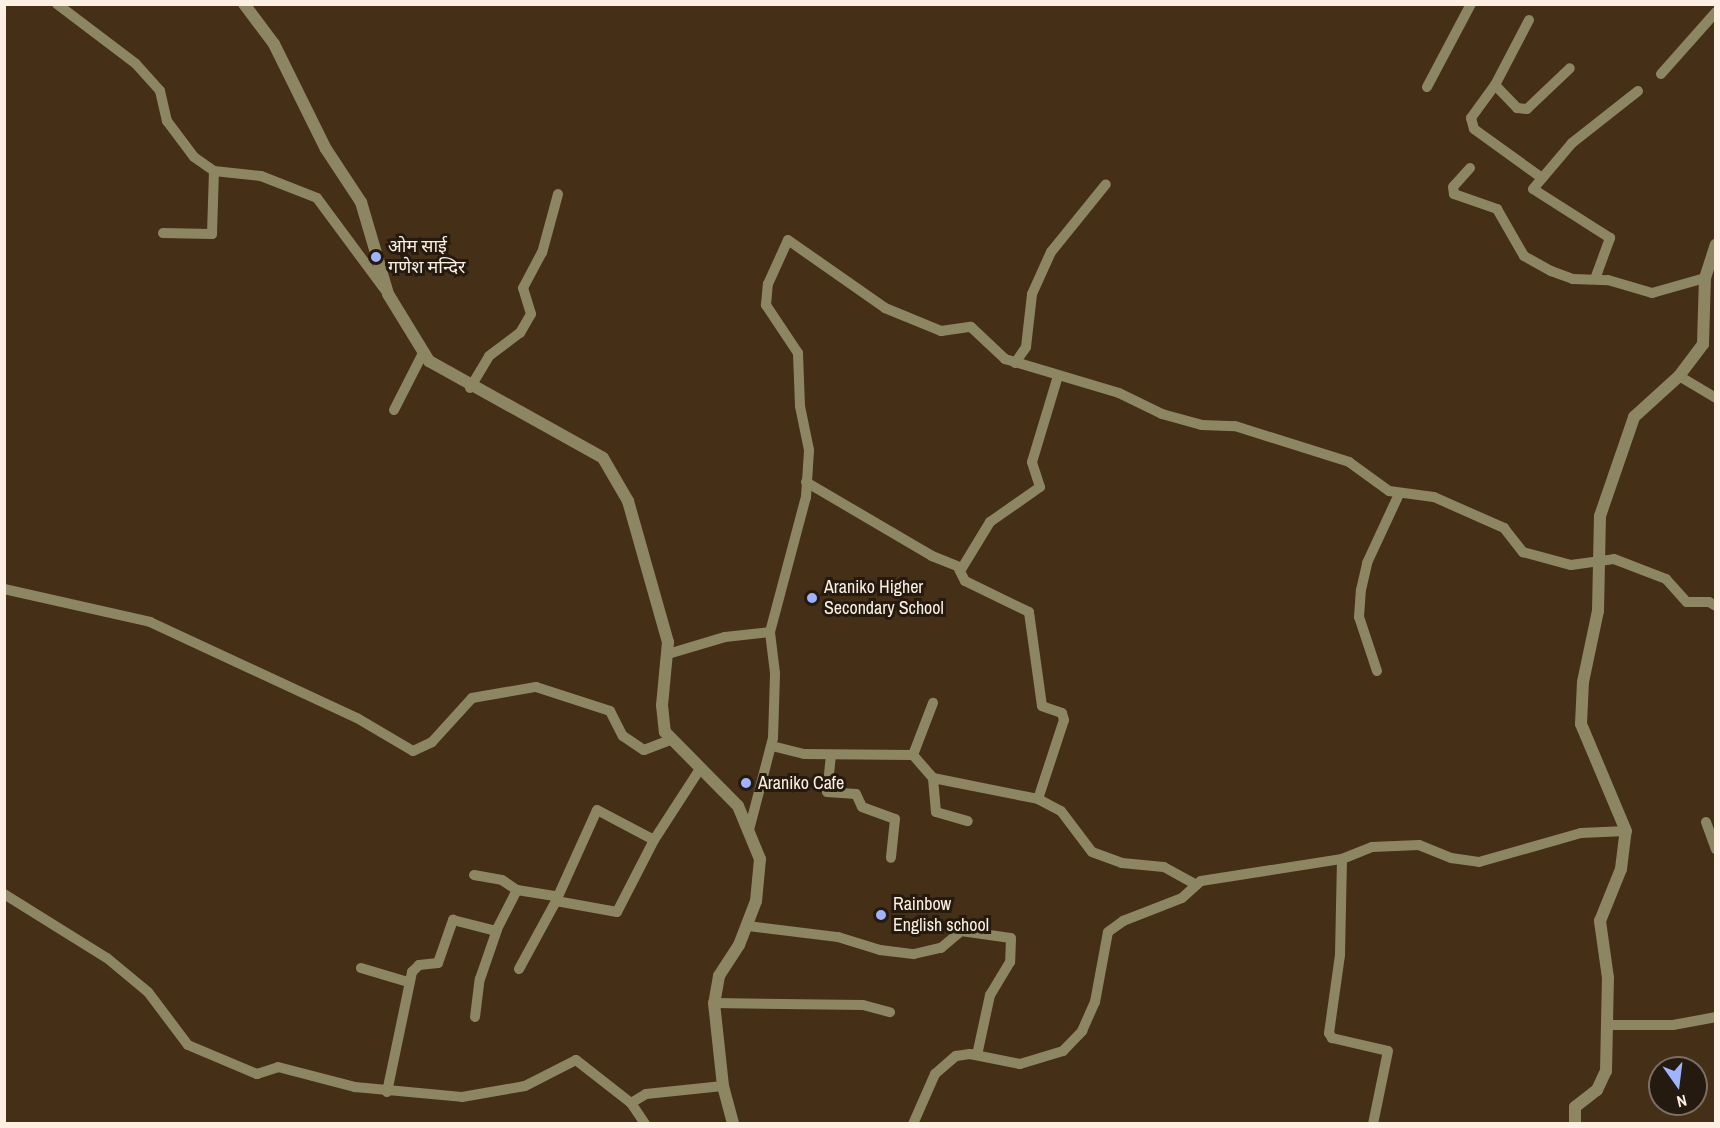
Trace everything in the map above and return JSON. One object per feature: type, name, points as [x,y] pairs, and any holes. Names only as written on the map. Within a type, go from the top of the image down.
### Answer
[{"type":"street","points":[[57,4],[136,64],[160,91],[178,141],[214,171],[261,176],[317,198],[388,294],[423,353],[443,372],[590,450],[609,466],[638,527],[668,654],[661,720],[670,740],[738,806],[749,830],[761,870],[748,926],[725,963],[714,1003],[723,1086],[733,1124]]},
{"type":"street","points":[[244,4],[274,44],[326,149],[361,202],[388,294]]},
{"type":"street","points":[[1427,87],[1471,4]]},
{"type":"street","points":[[1661,74],[1716,12]]},
{"type":"street","points":[[1529,20],[1495,85],[1471,118],[1474,129],[1542,178]]},
{"type":"street","points":[[1495,85],[1517,108],[1527,109],[1570,68]]},
{"type":"street","points":[[1595,279],[1610,238],[1533,189],[1572,144],[1638,91]]},
{"type":"street","points":[[1470,168],[1453,187],[1454,194],[1497,209],[1531,261],[1563,276],[1595,279],[1652,293],[1705,278]]},
{"type":"street","points":[[163,233],[212,234],[214,171]]},
{"type":"street","points":[[1015,363],[1026,347],[1032,294],[1051,252],[1106,184]]},
{"type":"street","points":[[470,388],[489,356],[520,333],[531,314],[524,295],[525,278],[542,253],[558,194]]},
{"type":"street","points":[[749,830],[772,746],[776,673],[770,632],[806,482],[809,450],[800,406],[798,353],[766,305],[768,284],[786,241],[792,240],[821,266],[885,308],[940,331],[970,327],[997,353],[1015,363],[1119,393],[1162,414],[1202,425],[1235,426],[1349,462],[1379,485],[1399,494],[1434,497],[1503,528],[1518,549],[1535,557],[1571,565],[1598,558],[1653,572],[1688,602],[1709,602],[1716,606]]},
{"type":"street","points":[[1575,1124],[1578,1102],[1604,1081],[1608,978],[1600,921],[1621,869],[1626,831],[1581,724],[1583,682],[1598,611],[1598,558],[1605,493],[1634,417],[1679,376],[1703,344],[1705,278],[1716,245]]},
{"type":"street","points":[[394,410],[423,353]]},
{"type":"street","points":[[959,569],[990,522],[1040,487],[1032,462],[1058,376]]},
{"type":"street","points":[[1679,376],[1716,398]]},
{"type":"street","points":[[806,482],[959,569],[965,581],[1029,612],[1042,706],[1065,716],[1038,799]]},
{"type":"street","points":[[1377,672],[1359,617],[1361,590],[1367,563],[1399,494]]},
{"type":"street","points":[[4,590],[150,622],[357,718],[413,751],[432,742],[472,698],[536,687],[610,711],[623,736],[644,750],[670,740]]},
{"type":"street","points":[[668,654],[725,637],[770,632]]},
{"type":"street","points":[[913,755],[933,703]]},
{"type":"street","points":[[772,746],[831,755],[913,755],[933,778],[936,812],[968,821]]},
{"type":"street","points":[[831,755],[827,792],[855,794],[862,807],[895,819],[891,858]]},
{"type":"street","points":[[474,875],[502,880],[518,890],[616,913],[654,840],[700,769]]},
{"type":"street","points":[[933,778],[1038,799],[1060,812],[1092,852],[1122,863],[1164,867],[1196,885]]},
{"type":"street","points":[[519,969],[597,810],[654,840]]},
{"type":"street","points":[[1706,822],[1716,849]]},
{"type":"street","points":[[913,1124],[941,1067],[956,1056],[977,1055],[1020,1064],[1063,1051],[1082,1031],[1095,1002],[1108,932],[1123,921],[1182,898],[1196,885],[1209,879],[1342,859],[1372,847],[1419,845],[1451,858],[1479,862],[1581,833],[1626,831]]},
{"type":"street","points":[[1342,859],[1342,925],[1329,1033],[1332,1038],[1388,1051],[1373,1124]]},
{"type":"street","points":[[475,1017],[480,979],[497,930],[518,890]]},
{"type":"street","points":[[4,894],[82,943],[148,992],[180,1039],[198,1050],[257,1074],[278,1067],[387,1092],[479,1096],[525,1086],[576,1060],[631,1102],[645,1124]]},
{"type":"street","points":[[387,1092],[408,982],[415,968],[438,963],[453,920],[497,930]]},
{"type":"street","points":[[748,926],[838,937],[880,950],[914,954],[946,945],[962,931],[1011,938],[1010,962],[990,995],[977,1055]]},
{"type":"street","points":[[361,968],[408,982]]},
{"type":"street","points":[[714,1003],[863,1005],[890,1012]]},
{"type":"street","points":[[1608,1024],[1673,1025],[1716,1017]]},
{"type":"street","points":[[631,1102],[646,1094],[723,1086]]},
{"type":"place","name":"ओम साई गणेश मन्दिर","points":[[376,257]]},
{"type":"place","name":"Araniko Higher Secondary School","points":[[812,598]]},
{"type":"place","name":"Araniko Cafe","points":[[746,783]]},
{"type":"place","name":"Rainbow English school","points":[[881,915]]}]
